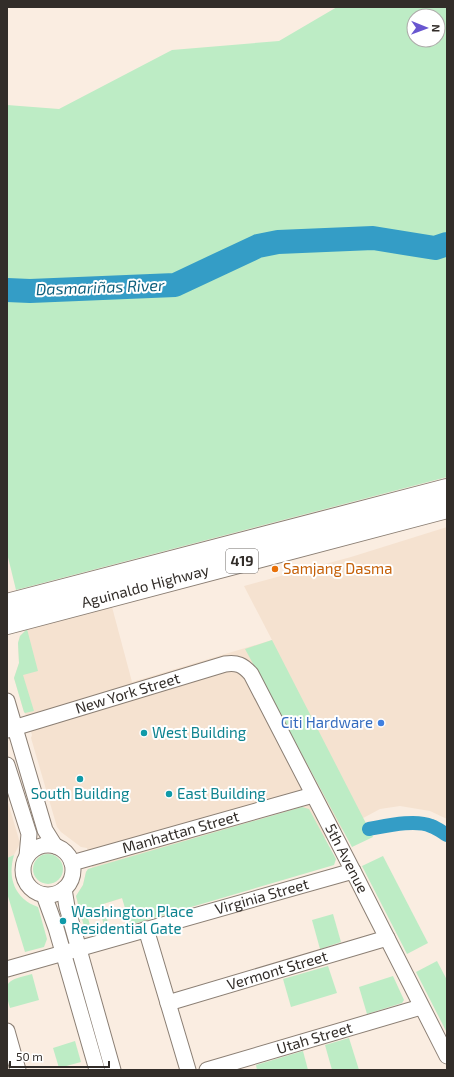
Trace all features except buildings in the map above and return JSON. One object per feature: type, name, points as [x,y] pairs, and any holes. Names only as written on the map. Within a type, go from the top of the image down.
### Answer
[{"type":"main road","name":"Aguinaldo Highway","points":[[7,623],[349,525],[447,490]]},
{"type":"main road","name":"Aguinaldo Highway","points":[[7,605],[349,525],[447,507]]},
{"type":"street","name":"New York Street","points":[[11,729],[225,664],[234,662],[241,664]]},
{"type":"street","name":"5th Avenue","points":[[241,664],[251,674],[447,1056]]},
{"type":"street","points":[[7,701],[11,729],[45,830],[55,846]]},
{"type":"street","points":[[7,765],[29,834],[27,856],[23,872],[25,880],[29,887],[44,895],[51,895],[64,889],[69,884],[72,877],[72,863],[63,850],[55,846],[40,846],[27,856]]},
{"type":"street","name":"Manhattan Street","points":[[72,863],[313,794]]},
{"type":"street","name":"Virginia Street","points":[[7,969],[353,871]]},
{"type":"street","points":[[64,889],[67,907],[78,948],[113,1070]]},
{"type":"street","points":[[44,895],[51,912],[97,1070]]},
{"type":"street","points":[[146,929],[188,1070]]},
{"type":"street","name":"Vermont Street","points":[[168,1003],[387,938]]},
{"type":"street","name":"Utah Street","points":[[207,1070],[422,1007]]},
{"type":"street","points":[[8,1041],[18,1070]]},
{"type":"shaded area","points":[[447,527],[447,819],[430,811],[400,806],[380,809],[326,838],[103,904],[103,906],[80,913],[76,896],[83,885],[86,872],[88,869],[92,868],[87,848],[81,847],[61,832],[57,827],[31,738],[32,735],[14,678],[19,663],[18,643],[20,636],[27,629],[112,607],[132,682],[272,640],[244,586],[351,557]]},
{"type":"shaded area","points":[[7,799],[20,843],[14,855],[7,858]]},
{"type":"green space","points":[[337,7],[447,7],[447,477],[16,590],[7,553],[7,105],[59,109],[172,50],[279,41]]},
{"type":"green space","points":[[27,629],[38,671],[23,675],[34,711],[25,713],[14,678],[19,663],[18,643],[20,636]]},
{"type":"green space","points":[[272,640],[373,837],[352,847],[245,649]]},
{"type":"green space","points":[[302,807],[309,809],[336,859],[334,865],[130,925],[122,898],[103,904],[110,930],[106,932],[99,908],[86,911],[93,936],[86,934],[76,896],[83,885],[88,869]]},
{"type":"green space","points":[[48,854],[54,855],[62,863],[62,875],[54,883],[48,884],[42,883],[34,875],[33,869],[34,863],[42,855]]},
{"type":"green space","points":[[14,855],[12,864],[12,879],[15,887],[24,899],[38,907],[47,939],[44,947],[25,952],[7,893],[7,858]]},
{"type":"green space","points":[[383,856],[428,943],[407,954],[362,866]]},
{"type":"green space","points":[[333,914],[341,942],[320,949],[312,920]]},
{"type":"green space","points":[[437,961],[447,980],[447,1033],[416,972]]},
{"type":"green space","points":[[328,966],[337,993],[291,1007],[283,979]]},
{"type":"green space","points":[[32,974],[39,1000],[10,1008],[7,992],[9,983],[17,978]]},
{"type":"green space","points":[[393,976],[404,1000],[402,1003],[367,1014],[359,987]]},
{"type":"green space","points":[[349,1038],[359,1070],[332,1070],[325,1045]]},
{"type":"green space","points":[[75,1041],[81,1062],[59,1068],[53,1048]]},
{"type":"green space","points":[[303,1051],[308,1070],[257,1070],[256,1065]]},
{"type":"waterway","name":"Dasmariñas River","points":[[7,290],[30,291],[175,285],[258,246],[278,242],[373,238],[435,248],[447,244]]},
{"type":"waterway","points":[[369,829],[417,823],[433,827],[447,835]]},
{"type":"place","name":"Samjang Dasma","points":[[275,569]]},
{"type":"place","name":"Citi Hardware","points":[[381,723]]},
{"type":"place","name":"West Building","points":[[144,733]]},
{"type":"place","name":"South Building","points":[[80,779]]},
{"type":"place","name":"East Building","points":[[169,794]]},
{"type":"place","name":"Washington Place Residential Gate","points":[[63,921]]}]
